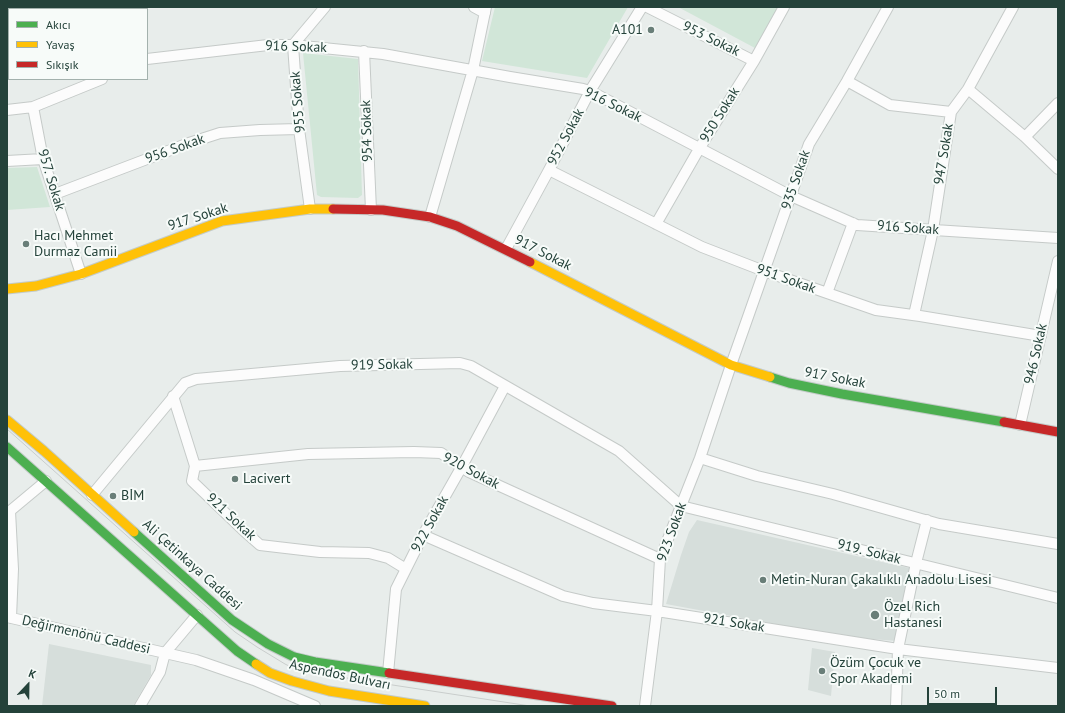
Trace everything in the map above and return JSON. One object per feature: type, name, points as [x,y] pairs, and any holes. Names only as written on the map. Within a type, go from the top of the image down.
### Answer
[{"type":"main road","name":"917 Sokak","points":[[7,289],[36,286],[81,274],[222,221],[310,209],[383,210],[430,217],[458,226],[506,249],[731,365],[789,383],[842,394],[1058,432]]},
{"type":"main road","name":"Ali Çetinkaya Caddesi","points":[[7,420],[244,629],[268,644],[294,656],[316,662],[388,673]]},
{"type":"main road","name":"Aspendos Bulvarı","points":[[7,447],[225,640],[265,670],[292,682],[329,690],[425,706]]},
{"type":"main road","name":"Aspendos Bulvarı","points":[[388,673],[612,706]]},
{"type":"street","points":[[293,45],[324,7]]},
{"type":"street","points":[[430,217],[472,70],[485,10],[474,7]]},
{"type":"street","name":"952 Sokak","points":[[506,249],[590,92],[642,7]]},
{"type":"street","name":"953 Sokak","points":[[647,7],[754,60]]},
{"type":"street","name":"950 Sokak","points":[[656,224],[784,7]]},
{"type":"street","name":"935 Sokak","points":[[731,365],[809,144],[847,81],[888,7]]},
{"type":"street","name":"947 Sokak","points":[[914,315],[933,230],[951,112],[968,89],[1013,7]]},
{"type":"street","name":"916 Sokak","points":[[148,58],[268,45],[293,45],[364,51],[583,89],[791,196],[857,225],[1058,238]]},
{"type":"street","name":"955 Sokak","points":[[293,45],[299,129],[310,209]]},
{"type":"street","name":"954 Sokak","points":[[364,51],[371,210]]},
{"type":"street","points":[[7,110],[33,107],[100,80]]},
{"type":"street","points":[[847,81],[890,104],[951,112]]},
{"type":"street","points":[[968,89],[1025,137],[1058,168]]},
{"type":"street","points":[[1025,137],[1058,103]]},
{"type":"street","name":"957. Sokak","points":[[33,107],[43,159],[81,274]]},
{"type":"street","name":"956 Sokak","points":[[55,194],[220,132],[299,129]]},
{"type":"street","points":[[7,161],[43,159]]},
{"type":"street","name":"951 Sokak","points":[[549,170],[702,246],[764,272],[876,310],[1040,336]]},
{"type":"street","points":[[827,293],[853,223]]},
{"type":"street","name":"946 Sokak","points":[[1020,425],[1058,261]]},
{"type":"street","name":"919 Sokak","points":[[92,495],[173,396],[185,383],[196,379],[340,366],[460,363],[471,366],[619,450],[681,506]]},
{"type":"street","name":"923 Sokak","points":[[645,706],[657,611],[660,559],[700,458],[731,365]]},
{"type":"street","name":"922 Sokak","points":[[388,673],[396,589],[423,535],[506,386]]},
{"type":"street","name":"921 Sokak","points":[[173,396],[195,466],[192,481],[260,545],[320,552],[369,553],[388,558],[406,569]]},
{"type":"street","name":"920 Sokak","points":[[195,466],[308,454],[414,452],[441,453],[469,472],[660,559]]},
{"type":"street","points":[[700,458],[757,476],[833,494],[939,524],[1058,544]]},
{"type":"street","points":[[9,617],[13,569],[8,511],[46,481]]},
{"type":"street","name":"919. Sokak","points":[[681,506],[1058,598]]},
{"type":"street","points":[[896,706],[898,649],[916,563],[927,520]]},
{"type":"street","name":"921 Sokak","points":[[423,535],[563,596],[593,603],[657,611],[898,649],[1058,668]]},
{"type":"street","points":[[144,705],[160,672],[165,653],[197,615]]},
{"type":"street","name":"Değirmenönü Caddesi","points":[[9,617],[196,660],[254,680],[315,706]]},
{"type":"shaded area","name":"Metin-Nuran Çakalıklı Anadolu Lisesi","points":[[697,520],[909,568],[897,641],[845,637],[666,604],[689,532]]},
{"type":"shaded area","points":[[49,644],[151,665],[151,675],[133,706],[42,706]]},
{"type":"shaded area","name":"Özüm Çocuk ve Spor Akademi","points":[[812,648],[835,652],[831,696],[808,690]]},
{"type":"green space","points":[[495,7],[628,7],[587,78],[482,61]]},
{"type":"green space","points":[[678,7],[778,7],[755,48]]},
{"type":"green space","points":[[303,53],[358,59],[362,195],[358,198],[321,197],[317,195]]},
{"type":"green space","points":[[37,167],[50,207],[7,210],[7,168]]},
{"type":"tram line","points":[[7,429],[235,632],[285,664],[293,668],[314,673],[530,706]]},
{"type":"traffic: fast","points":[[770,377],[789,383],[842,394],[1004,422]]},
{"type":"traffic: fast","points":[[7,447],[237,651],[256,664]]},
{"type":"traffic: fast","points":[[134,532],[232,620],[268,644],[294,657],[315,662],[389,673]]},
{"type":"traffic: slow","points":[[7,289],[36,286],[81,274],[222,221],[310,209],[333,209]]},
{"type":"traffic: slow","points":[[530,262],[731,365],[770,377]]},
{"type":"traffic: slow","points":[[7,420],[44,451],[134,532]]},
{"type":"traffic: slow","points":[[256,664],[270,673],[292,681],[329,691],[425,706]]},
{"type":"traffic: jam","points":[[333,209],[383,210],[430,217],[457,226],[530,262]]},
{"type":"traffic: jam","points":[[1004,422],[1058,432]]},
{"type":"traffic: jam","points":[[389,673],[612,706]]},
{"type":"place","name":"A101","points":[[651,30]]},
{"type":"place","name":"Hacı Mehmet Durmaz Camii","points":[[26,244]]},
{"type":"place","name":"Lacivert","points":[[235,479]]},
{"type":"place","name":"BİM","points":[[113,496]]},
{"type":"place","name":"Metin-Nuran Çakalıklı Anadolu Lisesi","points":[[763,580]]},
{"type":"place","name":"Özel Rich Hastanesi","points":[[875,615]]},
{"type":"place","name":"Özüm Çocuk ve Spor Akademi","points":[[822,671]]}]
